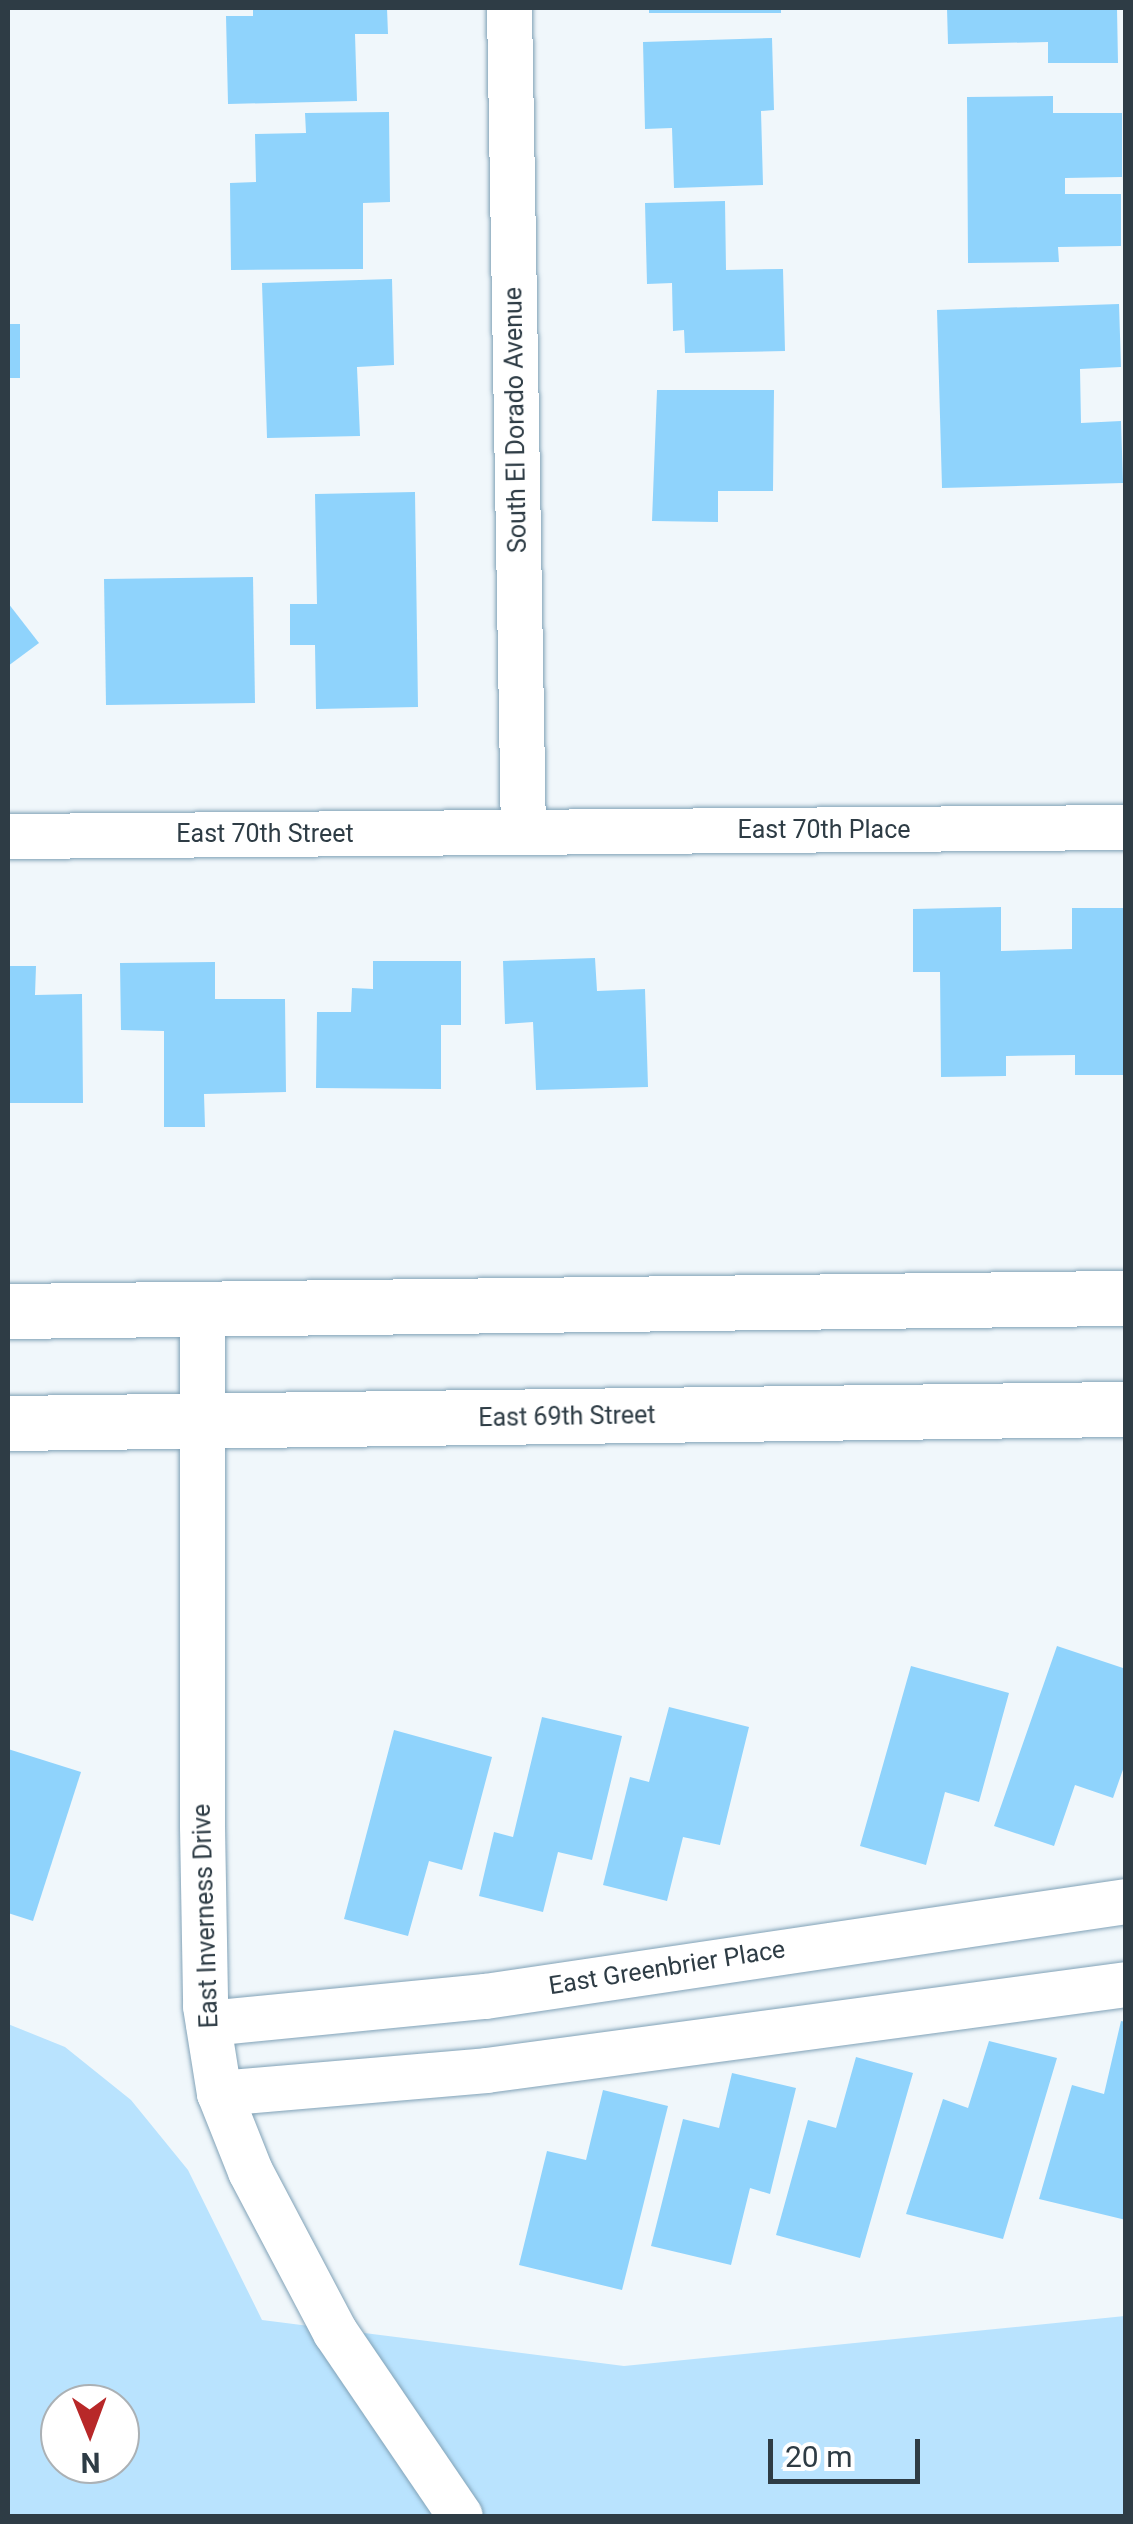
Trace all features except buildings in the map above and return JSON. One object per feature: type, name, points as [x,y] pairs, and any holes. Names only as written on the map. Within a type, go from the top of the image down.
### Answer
[{"type":"main road","points":[[8,1311],[1126,1298]]},
{"type":"main road","name":"East 69th Street","points":[[8,1423],[1126,1410]]},
{"type":"street","name":"South El Dorado Avenue","points":[[509,8],[523,832]]},
{"type":"street","name":"East 70th Place","points":[[523,832],[1126,827]]},
{"type":"street","name":"East 70th Street","points":[[8,836],[523,832]]},
{"type":"street","name":"East Inverness Drive","points":[[202,1309],[208,2024],[218,2093],[250,2172],[335,2332],[460,2516]]},
{"type":"street","name":"East Greenbrier Place","points":[[208,2024],[485,1996],[1126,1901]]},
{"type":"street","points":[[218,2093],[486,2070],[1126,1984]]},
{"type":"shaded area","points":[[8,2024],[65,2047],[131,2100],[188,2170],[262,2320],[624,2366],[1125,2316],[1125,2516],[8,2516]]}]
